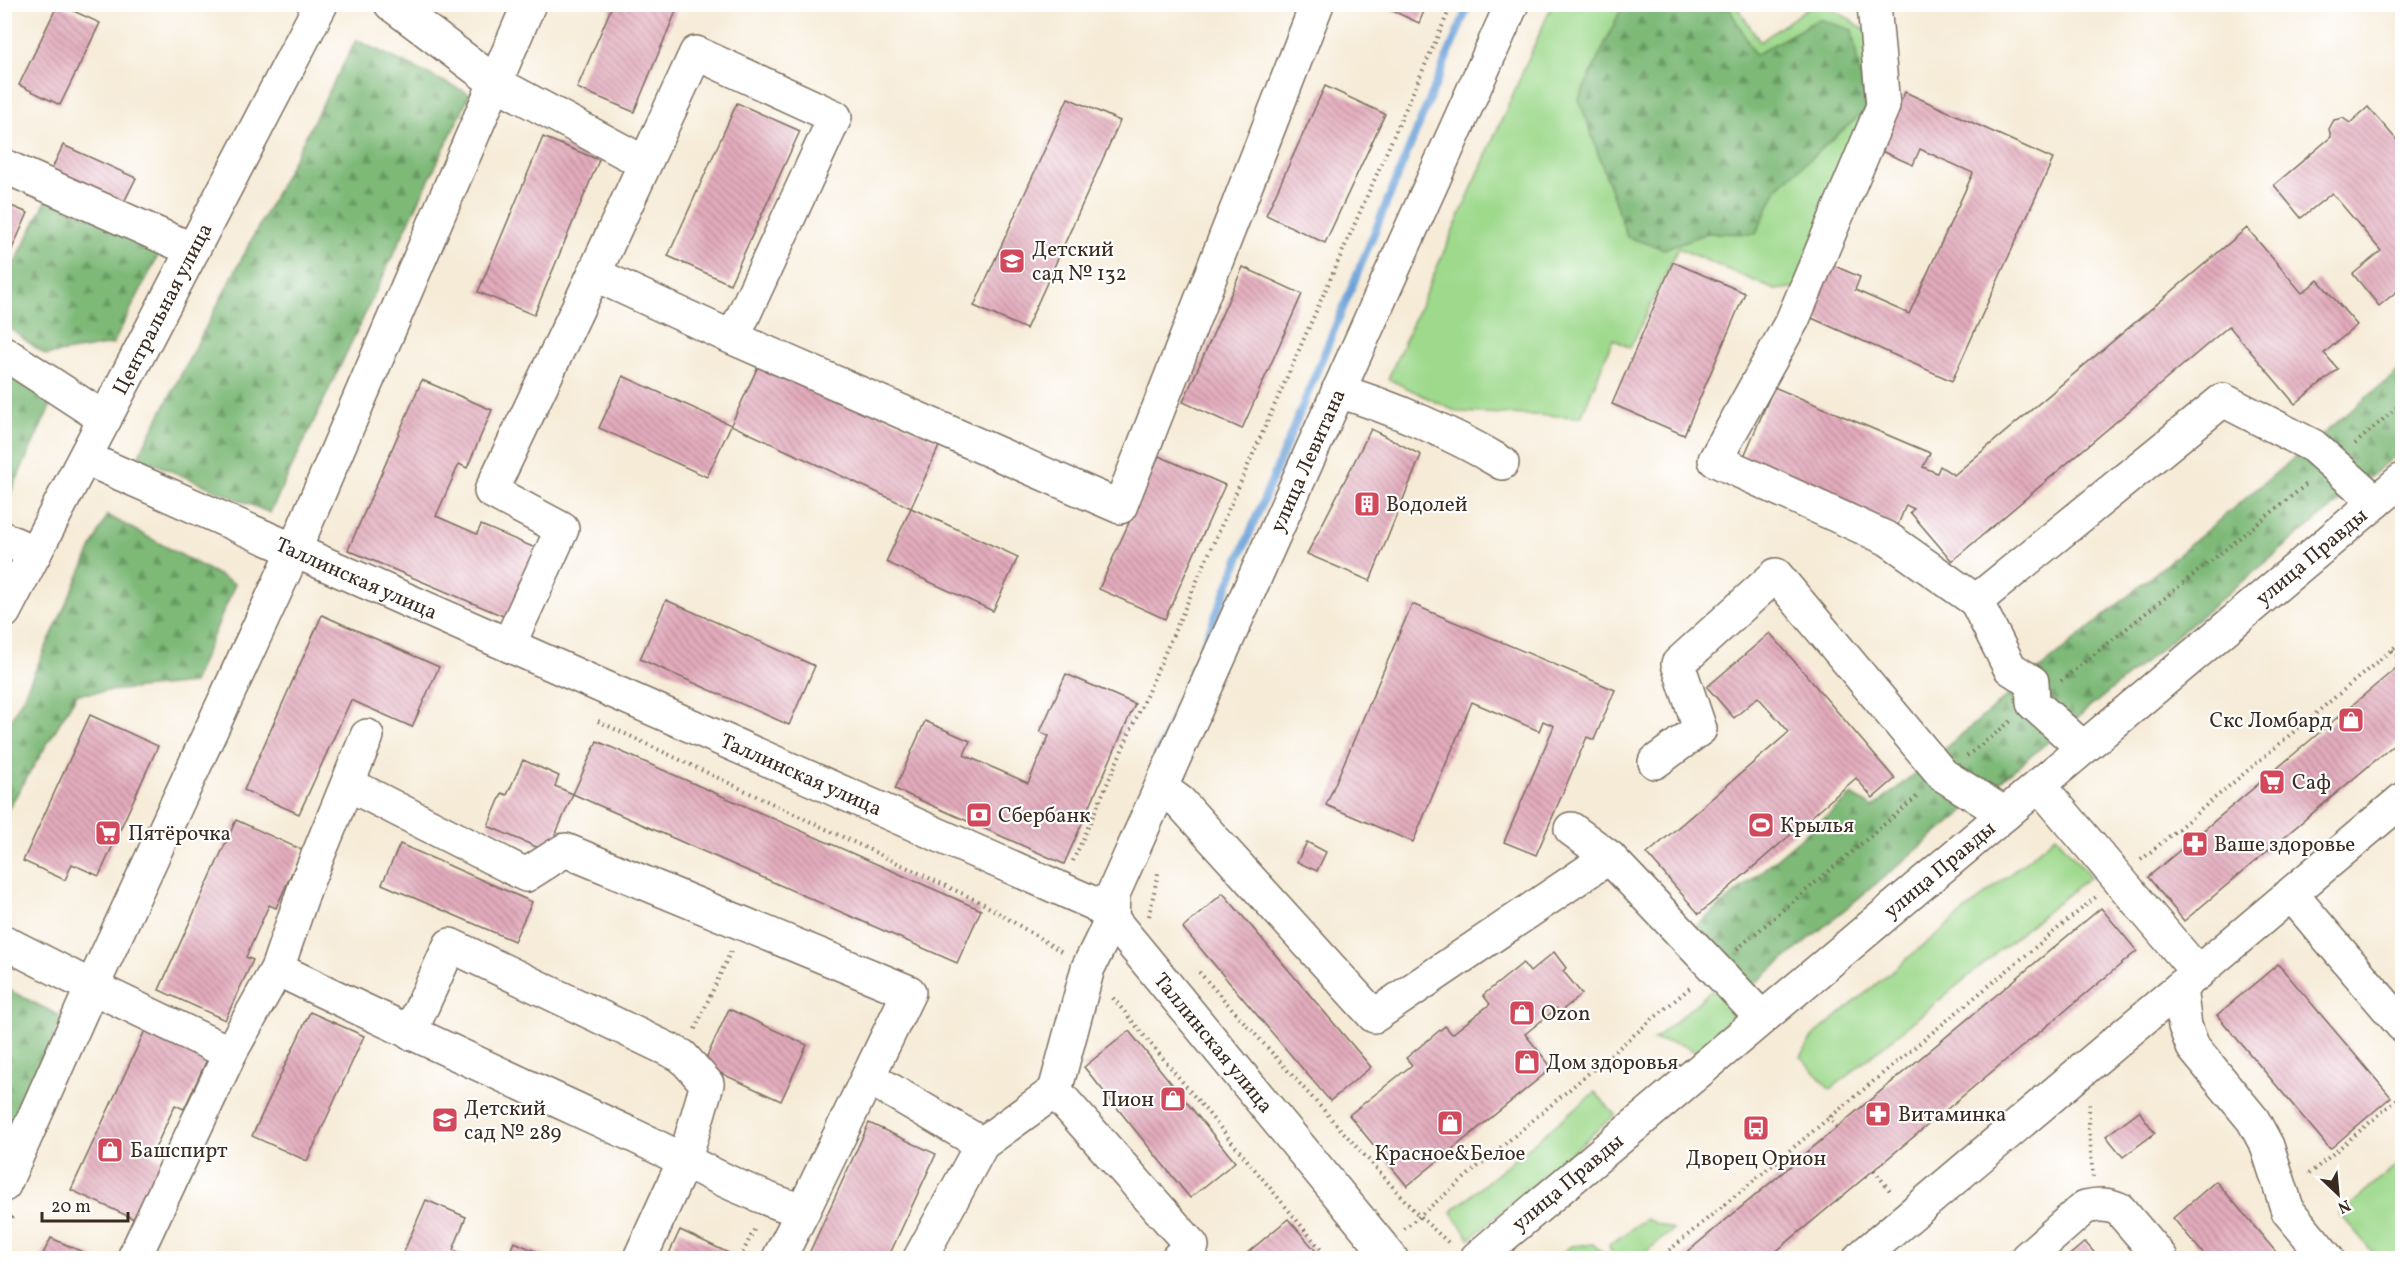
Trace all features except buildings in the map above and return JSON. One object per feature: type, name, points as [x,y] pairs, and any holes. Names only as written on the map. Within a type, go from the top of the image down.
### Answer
[{"type":"street","name":"Центральная улица","points":[[4,612],[321,4]]},
{"type":"street","points":[[391,4],[496,83],[645,163]]},
{"type":"street","points":[[4,1185],[92,987],[294,551],[529,4]]},
{"type":"street","points":[[594,274],[733,338],[1120,507],[1317,4]]},
{"type":"street","name":"улица Левитана","points":[[1112,919],[1113,894],[1512,4]]},
{"type":"street","points":[[1874,4],[1883,106],[1793,319],[1715,460],[1888,539],[1976,600],[2010,669],[2032,682],[2033,703],[2083,748]]},
{"type":"street","points":[[511,646],[516,629],[562,529],[490,491],[696,53],[835,117],[733,338]]},
{"type":"street","points":[[4,166],[193,250]]},
{"type":"street","points":[[4,353],[105,419]]},
{"type":"street","points":[[1338,391],[1360,397],[1471,444],[1502,463]]},
{"type":"street","points":[[1976,600],[2223,400],[2313,446],[2376,502]]},
{"type":"street","name":"Таллинская улица","points":[[85,458],[1095,904],[1112,919],[1386,1253]]},
{"type":"street","name":"улица Правды","points":[[1468,1255],[1762,1018],[2403,480]]},
{"type":"street","points":[[4,539],[35,553]]},
{"type":"street","points":[[1655,762],[1700,729],[1678,664],[1776,575],[1943,775],[2005,814]]},
{"type":"street","points":[[134,1258],[230,1053],[277,969],[305,887],[368,736]]},
{"type":"street","points":[[348,784],[526,875],[565,850],[909,992],[779,1258]]},
{"type":"street","points":[[2040,785],[2118,878],[2189,980],[2185,1026],[2193,1047],[2260,1131],[2288,1210],[2327,1258]]},
{"type":"street","points":[[1161,788],[1180,802],[1374,1016],[1609,857]]},
{"type":"street","points":[[1860,1258],[2403,800]]},
{"type":"street","points":[[1571,829],[1609,857],[1762,1018]]},
{"type":"street","points":[[2291,894],[2403,1025]]},
{"type":"street","points":[[920,1258],[981,1144],[1055,1091],[1088,968],[1112,919]]},
{"type":"street","points":[[4,942],[230,1053]]},
{"type":"street","points":[[410,1033],[450,945],[682,1056],[707,1084],[685,1159],[640,1258]]},
{"type":"street","points":[[277,969],[410,1033],[685,1159],[769,1201],[803,1211]]},
{"type":"street","points":[[868,1077],[981,1144]]},
{"type":"street","points":[[1055,1091],[1192,1246],[1178,1258]]},
{"type":"street","points":[[2027,1258],[2085,1207],[2096,1204],[2119,1209],[2161,1258]]},
{"type":"path","points":[[1069,870],[1452,4]]},
{"type":"path","points":[[1660,1258],[2403,641]]},
{"type":"path","points":[[2392,650],[2403,661]]},
{"type":"path","points":[[588,716],[982,903],[1088,968],[1328,1258]]},
{"type":"path","points":[[1149,916],[1156,925]]},
{"type":"path","points":[[682,1056],[745,924]]},
{"type":"path","points":[[1386,1253],[1419,1216],[1714,968]]},
{"type":"path","points":[[1196,969],[1419,1216],[1468,1255]]},
{"type":"path","points":[[2094,1061],[2089,1131],[2096,1204]]},
{"type":"path","points":[[2283,1196],[2403,1095]]},
{"type":"path","points":[[1829,1116],[1837,1128]]},
{"type":"green space","points":[[1727,4],[1755,55],[1819,19],[1852,30],[1866,110],[1778,187],[1756,234],[1707,233],[1664,249],[1627,237],[1579,99],[1623,5]]},
{"type":"green space","points":[[1552,5],[1736,5],[1760,42],[1812,5],[1827,5],[1866,30],[1882,123],[1810,286],[1775,290],[1678,248],[1630,348],[1613,339],[1581,417],[1457,412],[1388,379]]},
{"type":"green space","points":[[356,40],[470,94],[270,513],[138,457]]},
{"type":"green space","points":[[47,199],[162,248],[113,344],[46,355],[5,325],[4,284]]},
{"type":"green space","points":[[2402,368],[2402,450],[1753,985],[1695,927],[1852,795],[1873,808]]},
{"type":"green space","points":[[15,376],[53,400],[5,505],[5,385]]},
{"type":"green space","points":[[107,515],[235,584],[193,683],[77,694],[5,814],[5,730],[23,697]]},
{"type":"green space","points":[[2056,836],[2090,876],[1830,1090],[1801,1057],[1812,1037]]},
{"type":"green space","points":[[5,988],[62,1017],[5,1146]]},
{"type":"green space","points":[[1723,989],[1736,1012],[1696,1052],[1680,1044],[1653,1040],[1711,991]]},
{"type":"green space","points":[[1595,1092],[1615,1115],[1470,1239],[1451,1212]]},
{"type":"green space","points":[[2402,1161],[2402,1258],[2378,1258],[2340,1214]]},
{"type":"green space","points":[[1645,1219],[1673,1230],[1638,1258],[1613,1258],[1609,1245]]},
{"type":"green space","points":[[1593,1244],[1606,1258],[1556,1258],[1571,1246]]},
{"type":"waterway","points":[[1157,757],[1469,4]]},
{"type":"place","name":"Детский сад № 132","points":[[1012,261]]},
{"type":"place","name":"Водолей","points":[[1367,504]]},
{"type":"place","name":"Скс Ломбард","points":[[2351,720]]},
{"type":"place","name":"Саф","points":[[2272,782]]},
{"type":"place","name":"Сбербанк","points":[[979,815]]},
{"type":"place","name":"Крылья","points":[[1761,825]]},
{"type":"place","name":"Пятёрочка","points":[[108,833]]},
{"type":"place","name":"Ваше здоровье","points":[[2195,844]]},
{"type":"place","name":"Ozon","points":[[1522,1013]]},
{"type":"place","name":"Дом здоровья","points":[[1527,1062]]},
{"type":"place","name":"Пион","points":[[1173,1099]]},
{"type":"place","name":"Витаминка","points":[[1878,1114]]},
{"type":"place","name":"Детский сад № 289","points":[[445,1120]]},
{"type":"place","name":"Красное&Белое","points":[[1450,1123]]},
{"type":"place","name":"Дворец Орион","points":[[1756,1128]]},
{"type":"place","name":"Башспирт","points":[[110,1150]]}]
